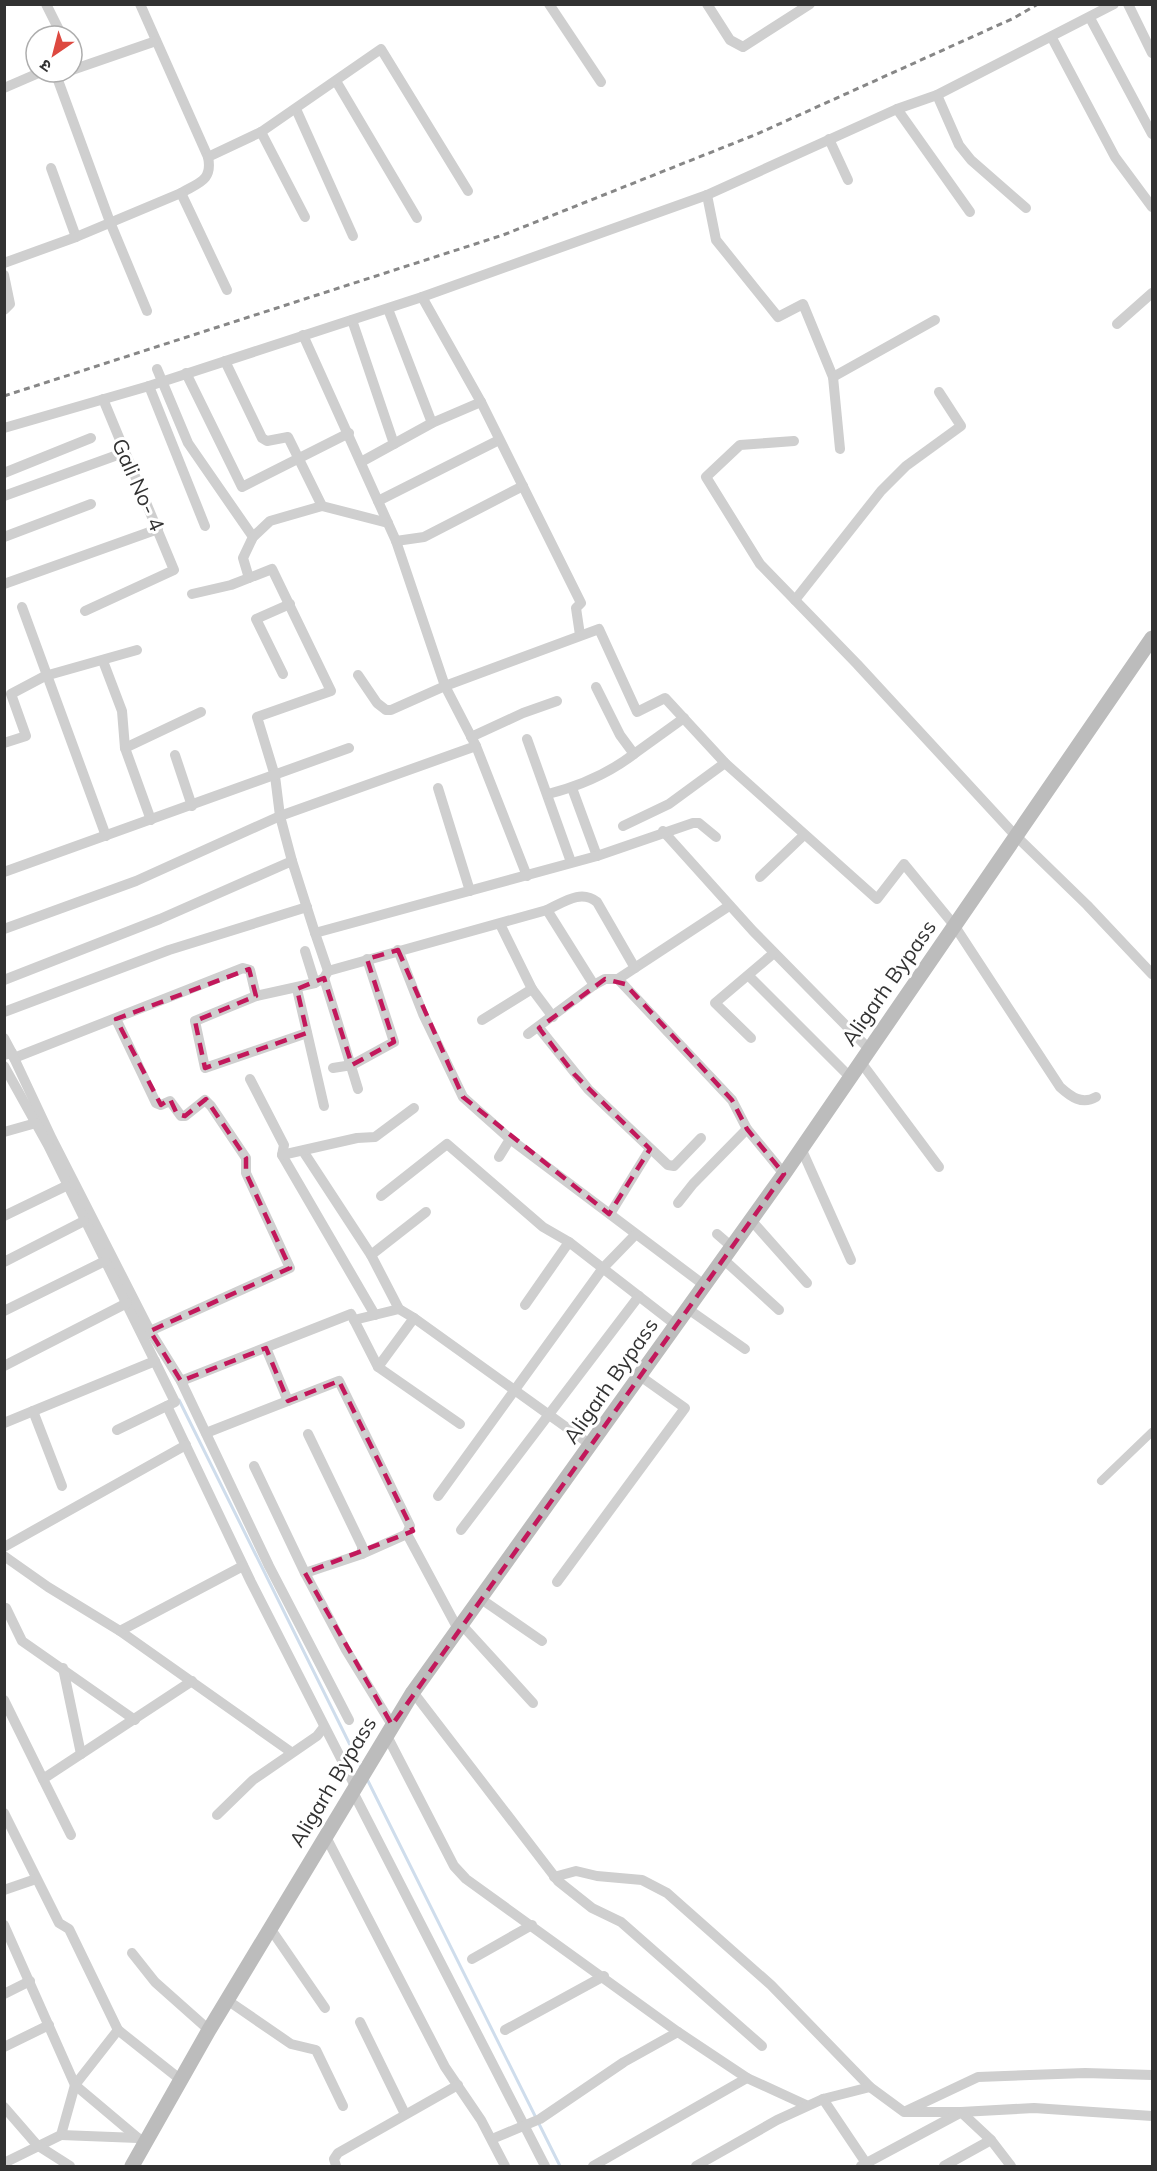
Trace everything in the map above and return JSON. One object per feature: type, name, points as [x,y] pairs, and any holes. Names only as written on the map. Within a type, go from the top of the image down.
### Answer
[{"type":"main road","name":"Aligarh Bypass","points":[[132,2166],[143,2138],[181,2079],[325,1835],[413,1692],[784,1174],[864,1054],[1152,638]]},
{"type":"street","points":[[46,4],[56,24]]},
{"type":"street","points":[[4,263],[76,237],[181,194],[210,173],[208,157],[140,4]]},
{"type":"street","points":[[707,4],[730,40],[743,47],[810,4]]},
{"type":"street","points":[[4,428],[149,386],[388,309],[707,195],[897,109],[937,95],[1052,38],[1114,4]]},
{"type":"street","points":[[1128,4],[1152,53]]},
{"type":"street","points":[[555,6],[601,82]]},
{"type":"street","points":[[1090,18],[1152,134]]},
{"type":"street","points":[[1052,38],[1115,157],[1152,207]]},
{"type":"street","points":[[84,65],[156,41]]},
{"type":"street","points":[[208,157],[261,132],[381,49],[468,191]]},
{"type":"street","points":[[4,88],[24,79]]},
{"type":"street","points":[[336,81],[417,218]]},
{"type":"street","points":[[70,84],[110,222],[147,311]]},
{"type":"street","points":[[937,95],[959,145],[971,160],[1026,208]]},
{"type":"street","points":[[296,109],[353,236]]},
{"type":"street","points":[[897,109],[970,212]]},
{"type":"street","points":[[261,132],[305,217]]},
{"type":"street","points":[[830,139],[848,180]]},
{"type":"street","points":[[51,168],[76,237]]},
{"type":"street","points":[[181,194],[227,290]]},
{"type":"street","points":[[707,195],[716,240],[778,317],[803,304],[833,377],[840,448]]},
{"type":"street","points":[[4,275],[11,297],[10,304],[4,310]]},
{"type":"street","points":[[1117,324],[1152,293]]},
{"type":"street","points":[[422,297],[480,402],[581,603],[576,608],[580,635]]},
{"type":"street","points":[[388,309],[432,423]]},
{"type":"street","points":[[352,320],[394,444]]},
{"type":"street","points":[[833,377],[935,320]]},
{"type":"street","points":[[303,335],[396,541],[445,686],[474,742],[527,876]]},
{"type":"street","points":[[225,361],[262,438],[267,441],[288,436],[322,506]]},
{"type":"street","points":[[157,369],[160,381],[188,443],[253,537]]},
{"type":"street","points":[[186,373],[242,487],[349,433]]},
{"type":"street","points":[[149,386],[206,526]]},
{"type":"street","points":[[795,600],[881,492],[906,466],[962,426],[939,392]]},
{"type":"street","name":"Gali No- 4","points":[[85,610],[174,570],[123,453],[103,399]]},
{"type":"street","points":[[361,462],[432,423],[480,402]]},
{"type":"street","points":[[4,473],[91,438]]},
{"type":"street","points":[[378,501],[499,440]]},
{"type":"street","points":[[794,441],[740,445],[706,477],[760,564],[1015,835],[1087,905],[1152,974]]},
{"type":"street","points":[[4,496],[123,453]]},
{"type":"street","points":[[396,541],[424,537],[523,486]]},
{"type":"street","points":[[4,537],[91,504]]},
{"type":"street","points":[[249,578],[243,558],[253,537],[270,521],[322,506],[388,523]]},
{"type":"street","points":[[4,584],[158,529]]},
{"type":"street","points":[[192,594],[272,569],[331,691],[257,717],[275,776],[280,816],[292,861],[315,933],[323,977],[358,1089]]},
{"type":"street","points":[[283,674],[256,619],[290,604]]},
{"type":"street","points":[[22,607],[45,676],[106,836]]},
{"type":"street","points":[[358,675],[377,703],[386,710],[599,629],[637,712],[665,698],[725,764],[877,899],[904,864],[954,925],[1060,1087],[1079,1100],[1089,1101],[1096,1097]]},
{"type":"street","points":[[4,743],[26,736],[8,695],[45,676],[137,650]]},
{"type":"street","points":[[103,661],[122,711],[125,748],[151,820]]},
{"type":"street","points":[[596,687],[620,735],[634,754]]},
{"type":"street","points":[[4,929],[136,881],[280,816],[474,742],[523,713],[557,701]]},
{"type":"street","points":[[125,748],[201,712]]},
{"type":"street","points":[[548,794],[572,788],[610,772],[684,718]]},
{"type":"street","points":[[527,739],[572,862]]},
{"type":"street","points":[[4,872],[349,748]]},
{"type":"street","points":[[175,755],[192,806]]},
{"type":"street","points":[[623,826],[669,804],[725,764]]},
{"type":"street","points":[[438,788],[470,891]]},
{"type":"street","points":[[572,788],[597,856]]},
{"type":"street","points":[[315,933],[597,856],[663,831],[699,823],[716,837]]},
{"type":"street","points":[[663,831],[864,1054],[939,1167]]},
{"type":"street","points":[[760,877],[804,835]]},
{"type":"street","points":[[4,980],[160,919],[292,861]]},
{"type":"street","points":[[307,1033],[205,1068],[195,1021],[256,996],[297,989],[367,959],[547,910],[578,896],[591,897],[597,902],[635,968]]},
{"type":"street","points":[[528,1034],[594,985],[605,979],[618,979],[729,906]]},
{"type":"street","points":[[4,1012],[169,950],[307,907]]},
{"type":"street","points":[[547,910],[594,985]]},
{"type":"street","points":[[500,924],[532,989],[553,1017]]},
{"type":"street","points":[[398,950],[423,1014],[463,1097],[510,1138],[635,1235],[704,1285]]},
{"type":"street","points":[[305,951],[323,977]]},
{"type":"street","points":[[751,1038],[715,1003],[749,976],[774,952]]},
{"type":"street","points":[[333,1068],[352,1065],[394,1042],[367,959]]},
{"type":"street","points":[[10,1055],[116,1019],[243,968],[250,970],[256,996]]},
{"type":"street","points":[[749,976],[850,1077]]},
{"type":"street","points":[[618,979],[732,1100],[747,1129],[784,1174]]},
{"type":"street","points":[[297,989],[324,1106]]},
{"type":"street","points":[[482,1020],[532,989]]},
{"type":"street","points":[[116,1019],[156,1103],[161,1105],[170,1101],[181,1116],[185,1116],[205,1100],[211,1106],[246,1158],[246,1173],[290,1268],[150,1331]]},
{"type":"street","points":[[539,1028],[574,1074],[668,1165],[674,1166],[701,1138]]},
{"type":"street","points":[[4,1038],[10,1055],[150,1331],[181,1381],[269,1566],[349,1720]]},
{"type":"street","points":[[4,1066],[36,1123],[175,1402],[117,1430]]},
{"type":"street","points":[[250,1079],[284,1145],[282,1155],[375,1315]]},
{"type":"street","points":[[282,1155],[357,1138],[375,1137],[414,1108]]},
{"type":"street","points":[[4,1132],[36,1123]]},
{"type":"street","points":[[678,1203],[693,1184],[747,1129]]},
{"type":"street","points":[[499,1157],[510,1138]]},
{"type":"street","points":[[381,1196],[447,1144],[543,1227],[569,1242],[676,1325]]},
{"type":"street","points":[[801,1148],[851,1260]]},
{"type":"street","points":[[610,1214],[650,1149]]},
{"type":"street","points":[[303,1151],[370,1255],[399,1309],[591,1445]]},
{"type":"street","points":[[4,1216],[66,1186]]},
{"type":"street","points":[[370,1255],[426,1212]]},
{"type":"street","points":[[751,1220],[807,1283]]},
{"type":"street","points":[[4,1262],[84,1221]]},
{"type":"street","points":[[717,1234],[728,1253],[779,1310]]},
{"type":"street","points":[[438,1496],[603,1268],[635,1235]]},
{"type":"street","points":[[525,1305],[569,1242]]},
{"type":"street","points":[[4,1311],[105,1261]]},
{"type":"street","points":[[461,1530],[639,1296]]},
{"type":"street","points":[[6,1362],[127,1303]]},
{"type":"street","points":[[354,1320],[399,1309]]},
{"type":"street","points":[[688,1309],[745,1349]]},
{"type":"street","points":[[181,1381],[351,1314],[378,1367],[460,1424]]},
{"type":"street","points":[[378,1367],[414,1318]]},
{"type":"street","points":[[266,1348],[288,1401]]},
{"type":"street","points":[[4,1423],[155,1361]]},
{"type":"street","points":[[557,1582],[685,1408],[640,1376]]},
{"type":"street","points":[[206,1433],[339,1381],[410,1526],[407,1534],[362,1554],[305,1573]]},
{"type":"street","points":[[167,1406],[243,1566],[527,2126],[545,2166]]},
{"type":"street","points":[[33,1411],[62,1486]]},
{"type":"street","points":[[1101,1481],[1152,1432]]},
{"type":"street","points":[[308,1434],[362,1546],[362,1554]]},
{"type":"street","points":[[4,1547],[186,1445]]},
{"type":"street","points":[[255,1466],[305,1573],[389,1729],[454,1866],[472,1884],[604,1976],[678,2032],[747,2078],[806,2105]]},
{"type":"street","points":[[407,1534],[460,1628],[533,1703]]},
{"type":"street","points":[[4,1556],[48,1587],[120,1631],[291,1752]]},
{"type":"street","points":[[120,1631],[243,1566]]},
{"type":"street","points":[[481,1599],[542,1641]]},
{"type":"street","points":[[6,1608],[22,1641],[135,1720]]},
{"type":"street","points":[[63,1668],[81,1754]]},
{"type":"street","points":[[43,1779],[192,1681]]},
{"type":"street","points":[[413,1692],[554,1876],[584,1903],[603,1916],[621,1922],[762,2046]]},
{"type":"street","points":[[4,1700],[71,1835]]},
{"type":"street","points":[[217,1815],[253,1780],[316,1736],[324,1727]]},
{"type":"street","points":[[4,1813],[58,1923],[69,1929],[118,2030],[181,2079]]},
{"type":"street","points":[[325,1835],[446,2067],[492,2139],[505,2166]]},
{"type":"street","points":[[554,1876],[573,1871],[642,1880],[667,1893],[771,1985],[870,2087],[904,2112],[1034,2108],[1152,2116]]},
{"type":"street","points":[[4,1890],[36,1879]]},
{"type":"street","points":[[472,1959],[532,1926]]},
{"type":"street","points":[[270,1928],[326,2008]]},
{"type":"street","points":[[6,1933],[30,1981],[75,2085],[143,2138]]},
{"type":"street","points":[[132,1953],[156,1982],[209,2030]]},
{"type":"street","points":[[505,2030],[604,1976]]},
{"type":"street","points":[[4,1994],[30,1981]]},
{"type":"street","points":[[227,2000],[291,2044],[316,2050],[343,2106]]},
{"type":"street","points":[[360,2022],[405,2114]]},
{"type":"street","points":[[4,2048],[49,2025]]},
{"type":"street","points":[[61,2135],[75,2085],[118,2030]]},
{"type":"street","points":[[492,2139],[540,2119],[624,2062],[678,2032]]},
{"type":"street","points":[[904,2112],[978,2077],[1094,2073],[1152,2075]]},
{"type":"street","points":[[593,2166],[747,2078]]},
{"type":"street","points":[[336,2166],[334,2159],[338,2153],[458,2085]]},
{"type":"street","points":[[696,2166],[806,2105],[870,2087]]},
{"type":"street","points":[[823,2099],[863,2165],[961,2112]]},
{"type":"street","points":[[4,2107],[37,2145],[70,2166]]},
{"type":"street","points":[[961,2112],[991,2140],[1011,2166]]},
{"type":"street","points":[[4,2163],[61,2135],[143,2138]]},
{"type":"street","points":[[944,2166],[991,2140]]},
{"type":"highlighted area","points":[[398,950],[463,1097],[609,1214],[650,1149],[574,1074],[539,1028],[605,979],[625,984],[732,1100],[747,1129],[784,1174],[392,1725],[305,1573],[413,1531],[339,1381],[288,1401],[266,1348],[181,1381],[150,1331],[290,1268],[246,1173],[246,1158],[206,1099],[185,1116],[177,1114],[170,1099],[161,1105],[116,1019],[249,969],[256,996],[195,1021],[205,1068],[307,1033],[297,989],[324,978],[352,1065],[394,1042],[367,959]]},
{"type":"waterway","points":[[179,1400],[361,1767]]},
{"type":"waterway","points":[[367,1779],[560,2166]]},
{"type":"railway","points":[[4,396],[503,235],[757,134],[1014,18],[1038,4]]}]
